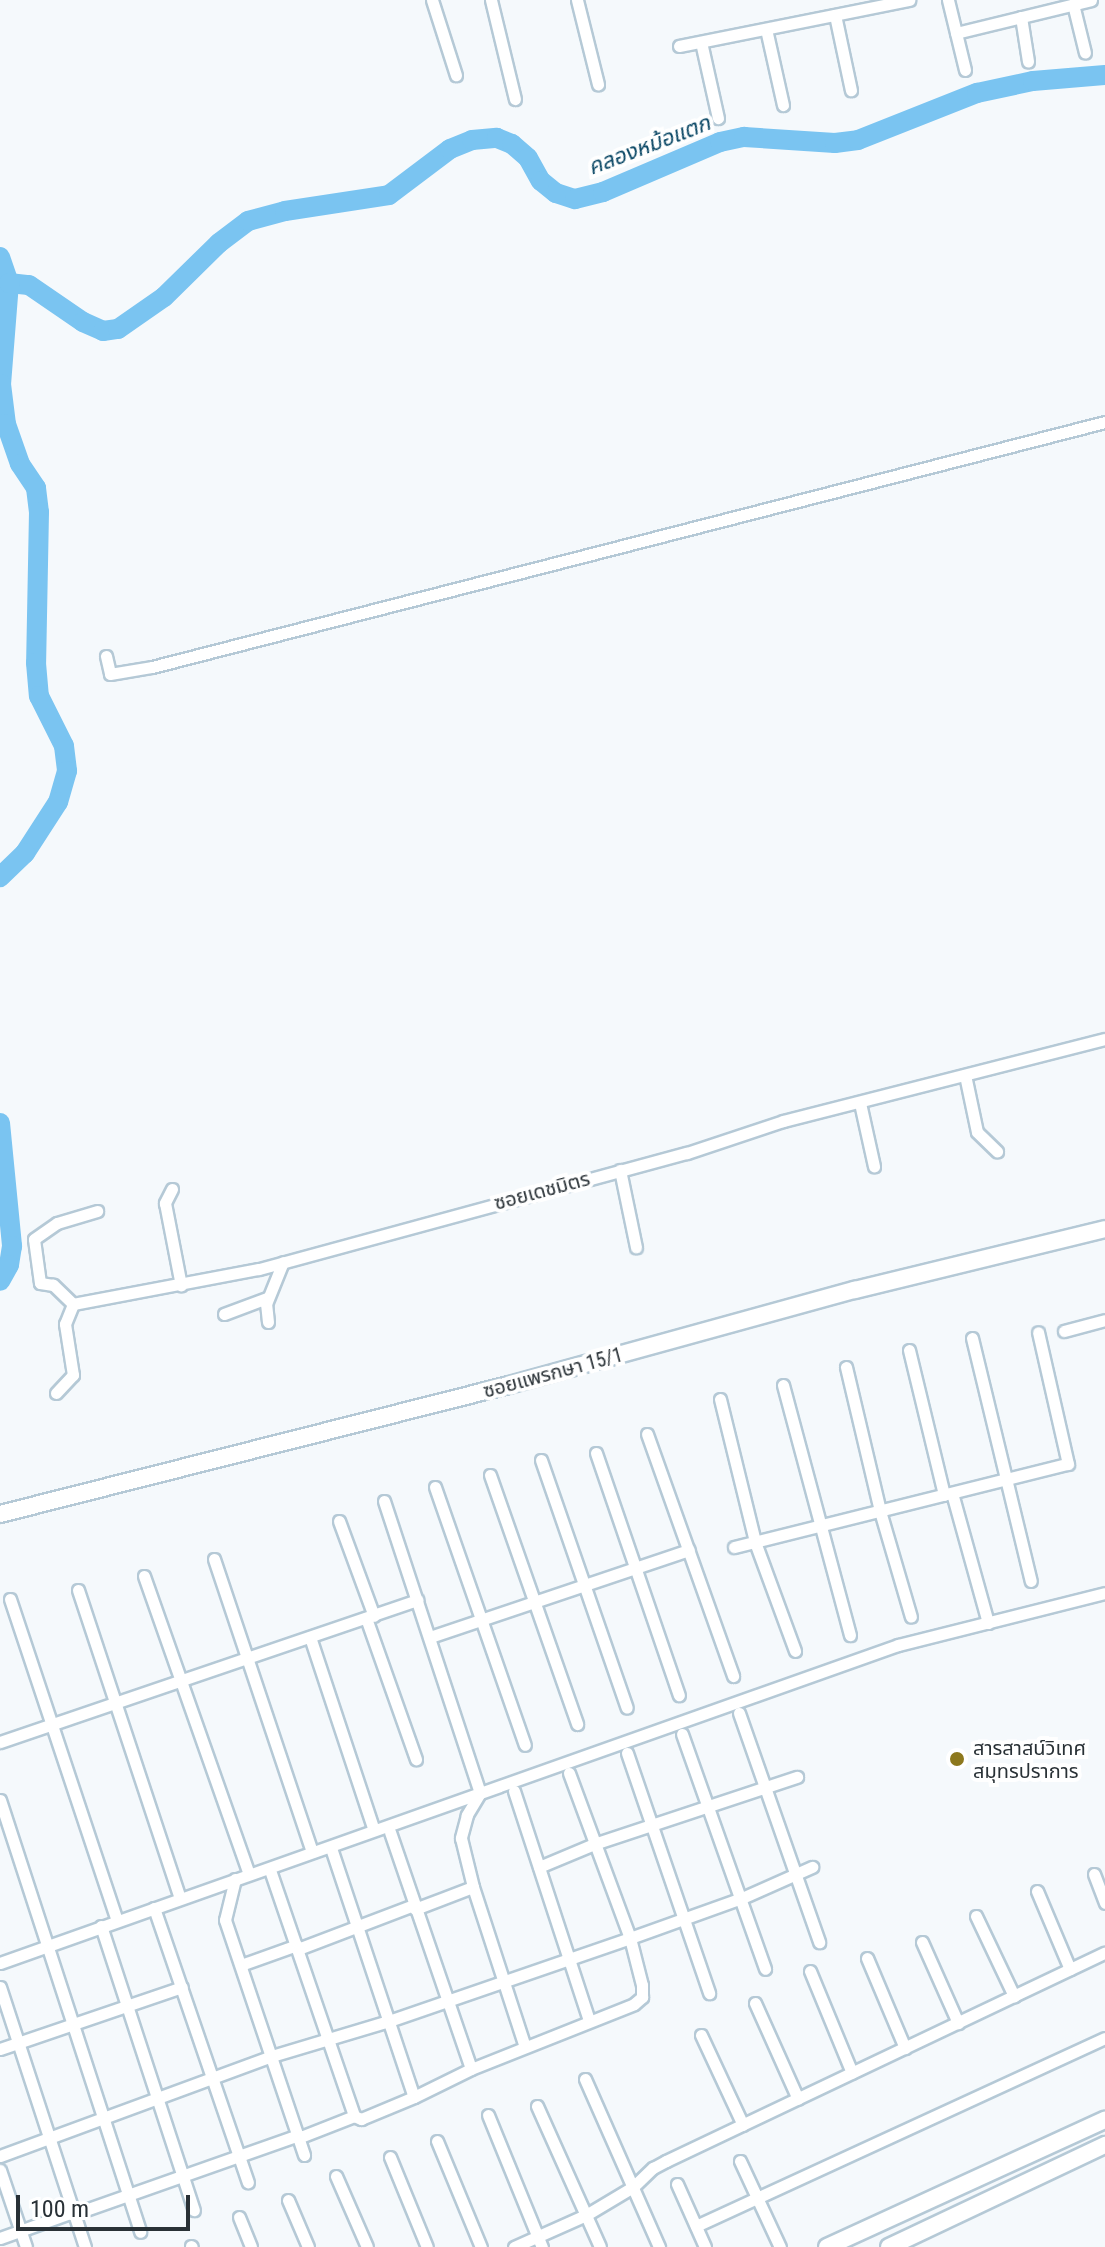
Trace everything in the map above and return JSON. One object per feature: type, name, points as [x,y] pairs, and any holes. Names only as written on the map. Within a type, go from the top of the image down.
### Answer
[{"type":"street","points":[[432,0],[456,75]]},
{"type":"street","points":[[491,0],[515,99]]},
{"type":"street","points":[[577,0],[598,84]]},
{"type":"street","points":[[679,46],[909,0]]},
{"type":"street","points":[[948,0],[965,70]]},
{"type":"street","points":[[956,33],[1091,0]]},
{"type":"street","points":[[1073,4],[1085,53]]},
{"type":"street","points":[[835,15],[851,90]]},
{"type":"street","points":[[1021,17],[1028,61]]},
{"type":"street","points":[[766,29],[783,105]]},
{"type":"street","points":[[701,42],[718,118]]},
{"type":"street","points":[[106,656],[110,674],[152,667],[1105,422]]},
{"type":"street","name":"ซอยเดชมิตร","points":[[73,1304],[181,1285],[283,1262],[1105,1039]]},
{"type":"street","points":[[965,1075],[977,1132],[997,1151]]},
{"type":"street","points":[[860,1103],[874,1166]]},
{"type":"street","points":[[620,1170],[636,1247]]},
{"type":"street","points":[[172,1189],[165,1203],[181,1285]]},
{"type":"street","points":[[56,1393],[73,1375],[65,1324],[73,1304],[53,1285],[40,1283],[34,1239],[57,1223],[97,1211]]},
{"type":"street","name":"ซอยแพรกษา 15/1","points":[[0,1514],[537,1378],[855,1290],[1105,1229]]},
{"type":"street","points":[[268,1322],[267,1298],[283,1262]]},
{"type":"street","points":[[224,1314],[267,1298]]},
{"type":"street","points":[[1064,1331],[1105,1320]]},
{"type":"street","points":[[734,1547],[1068,1464],[1038,1332]]},
{"type":"street","points":[[972,1338],[1031,1581]]},
{"type":"street","points":[[909,1350],[948,1494],[988,1623]]},
{"type":"street","points":[[846,1367],[880,1511],[911,1617]]},
{"type":"street","points":[[783,1385],[850,1635]]},
{"type":"street","points":[[720,1399],[755,1542],[795,1651]]},
{"type":"street","points":[[647,1434],[733,1676]]},
{"type":"street","points":[[596,1453],[679,1695]]},
{"type":"street","points":[[541,1460],[627,1708]]},
{"type":"street","points":[[490,1475],[577,1724]]},
{"type":"street","points":[[435,1487],[525,1745]]},
{"type":"street","points":[[384,1501],[480,1793],[467,1815],[461,1838],[473,1887],[525,2047]]},
{"type":"street","points":[[339,1521],[416,1759]]},
{"type":"street","points":[[430,1637],[689,1550]]},
{"type":"street","points":[[214,1559],[312,1852]]},
{"type":"street","points":[[144,1576],[249,1874]]},
{"type":"street","points":[[78,1590],[180,1898]]},
{"type":"street","points":[[0,1963],[898,1645],[1105,1593]]},
{"type":"street","points":[[10,1599],[117,1921]]},
{"type":"street","points":[[0,1742],[418,1600]]},
{"type":"street","points":[[310,1637],[374,1830]]},
{"type":"street","points":[[739,1713],[819,1942]]},
{"type":"street","points":[[682,1734],[765,1969]]},
{"type":"street","points":[[627,1753],[709,1993]]},
{"type":"street","points":[[0,2238],[354,2116],[361,2119],[642,1997],[630,1938],[569,1773]]},
{"type":"street","points":[[539,1867],[594,1844],[797,1777]]},
{"type":"street","points":[[514,1791],[589,2020]]},
{"type":"street","points":[[0,1800],[2,1816],[140,2232]]},
{"type":"street","points":[[390,1832],[471,2069]]},
{"type":"street","points":[[332,1851],[414,2097]]},
{"type":"street","points":[[0,2156],[272,2056],[389,2021],[630,1938],[742,1898],[812,1867]]},
{"type":"street","points":[[271,1873],[354,2116]]},
{"type":"street","points":[[1094,1874],[1105,1903]]},
{"type":"street","points":[[235,1879],[225,1920],[304,2155]]},
{"type":"street","points":[[241,1965],[473,1887]]},
{"type":"street","points":[[1037,1891],[1070,1969]]},
{"type":"street","points":[[154,1908],[216,2078],[248,2182]]},
{"type":"street","points":[[976,1916],[1014,1996]]},
{"type":"street","points":[[101,1926],[160,2097],[194,2210]]},
{"type":"street","points":[[922,1942],[958,2023]]},
{"type":"street","points":[[514,2247],[540,2242],[633,2187],[653,2168],[1105,1953]]},
{"type":"street","points":[[867,1958],[905,2048]]},
{"type":"street","points":[[810,1971],[852,2073]]},
{"type":"street","points":[[0,1987],[85,2247]]},
{"type":"street","points":[[0,2049],[182,1987]]},
{"type":"street","points":[[755,2003],[798,2099]]},
{"type":"street","points":[[701,2035],[743,2125]]},
{"type":"street","points":[[696,2226],[1105,2038]]},
{"type":"street","points":[[585,2079],[659,2247]]},
{"type":"street","points":[[537,2106],[600,2247]]},
{"type":"street","points":[[488,2115],[540,2242]]},
{"type":"street","points":[[827,2247],[1105,2120]]},
{"type":"street","points":[[437,2141],[481,2247]]},
{"type":"street","points":[[889,2247],[1105,2145]]},
{"type":"street","points":[[390,2157],[427,2247]]},
{"type":"street","points":[[740,2161],[780,2247]]},
{"type":"street","points":[[0,2170],[26,2247]]},
{"type":"street","points":[[336,2176],[367,2247]]},
{"type":"street","points":[[677,2184],[705,2247]]},
{"type":"street","points":[[288,2200],[308,2247]]},
{"type":"street","points":[[239,2217],[251,2247]]},
{"type":"waterway","name":"คลองหม้อแตก","points":[[9,283],[29,285],[83,322],[103,331],[118,329],[164,297],[219,243],[248,221],[285,211],[389,195],[450,149],[472,140],[497,138],[512,144],[528,158],[541,181],[556,193],[575,199],[603,192],[720,142],[744,137],[835,143],[858,140],[977,93],[1033,81],[1105,75]]},
{"type":"waterway","points":[[0,257],[9,283],[1,384],[6,424],[20,464],[36,488],[39,512],[36,663],[39,696],[64,746],[67,771],[58,802],[25,853],[0,877]]},
{"type":"waterway","points":[[0,1123],[12,1246],[9,1265],[0,1281]]},
{"type":"place","name":"สารสาสน์วิเทศ สมุทรปราการ","points":[[957,1759]]}]
